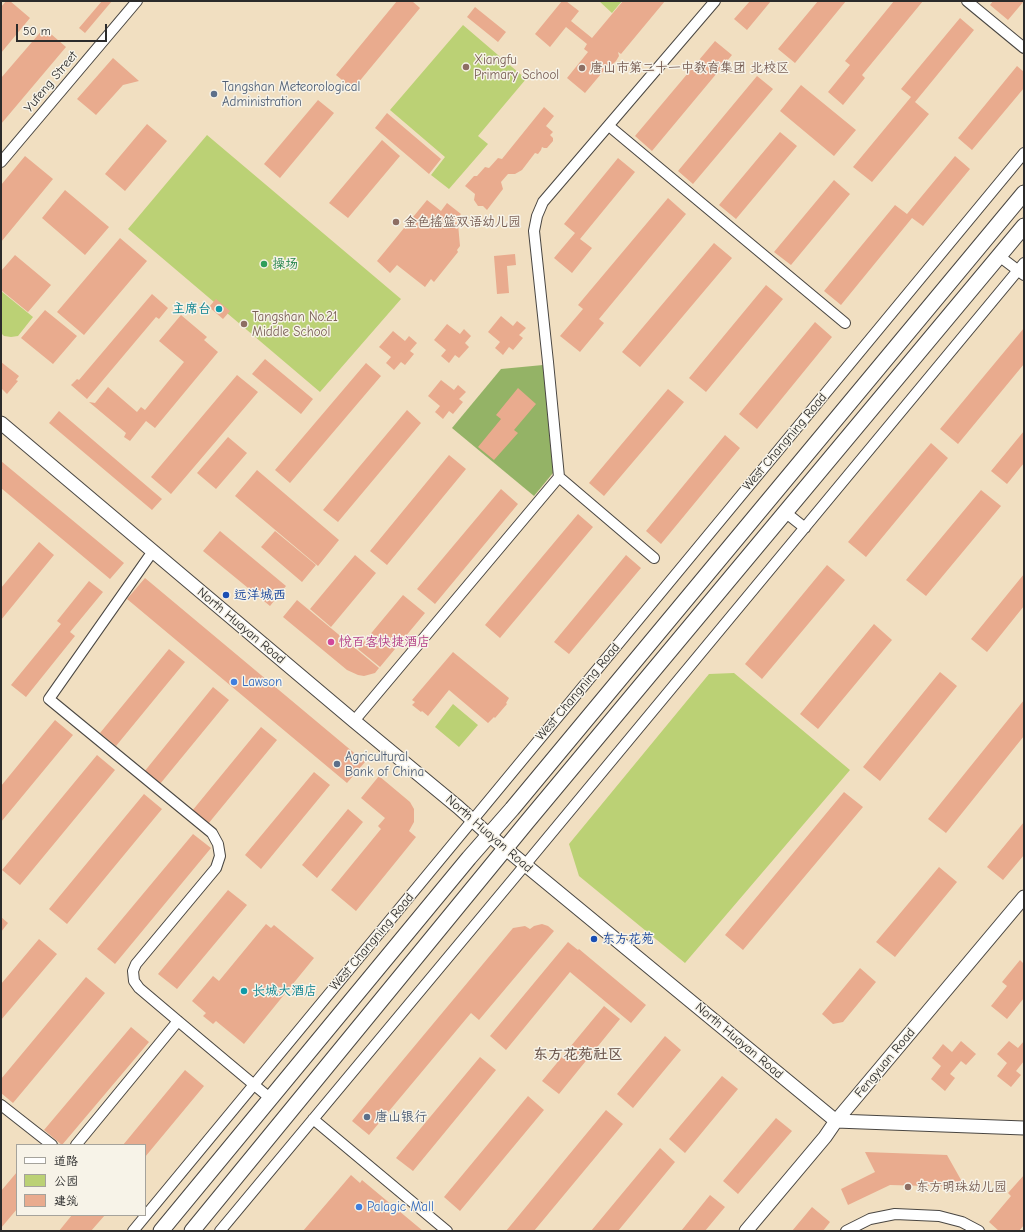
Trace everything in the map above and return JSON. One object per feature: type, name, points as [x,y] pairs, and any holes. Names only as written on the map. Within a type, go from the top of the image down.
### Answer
[{"type":"main road","name":"West Changning Road","points":[[161,1231],[469,858],[489,836],[1024,193]]},
{"type":"main road","points":[[192,1231],[505,848],[1024,226]]},
{"type":"street","name":"Yufeng Street","points":[[1,162],[137,1]]},
{"type":"street","points":[[654,558],[559,477],[534,231],[537,216],[544,202],[715,1]]},
{"type":"street","points":[[967,1],[1024,48]]},
{"type":"street","points":[[609,126],[845,324]]},
{"type":"street","name":"West Changning Road","points":[[146,1214],[1024,153]]},
{"type":"street","points":[[999,256],[1021,273]]},
{"type":"street","points":[[220,1231],[805,528],[1021,273],[1024,263]]},
{"type":"street","name":"North Huayan Road","points":[[1,423],[458,807],[489,836],[836,1121]]},
{"type":"street","points":[[354,721],[559,477]]},
{"type":"street","points":[[785,512],[805,528]]},
{"type":"street","points":[[153,551],[49,699],[212,833],[218,844],[220,856],[216,868],[136,964],[133,971],[134,981],[139,988],[178,1022],[272,1098]]},
{"type":"street","name":"Fengyuan Road","points":[[746,1231],[1024,897]]},
{"type":"street","points":[[77,1144],[178,1022]]},
{"type":"street","points":[[1,1105],[51,1144]]},
{"type":"street","points":[[313,1119],[446,1231]]},
{"type":"street","points":[[836,1121],[1024,1128]]},
{"type":"street","points":[[846,1231],[870,1219],[895,1214],[939,1216],[962,1222],[979,1231]]},
{"type":"street","name":"West Changning Road","points":[[132,1231],[144,1216]]},
{"type":"green space","points":[[599,1],[622,1],[612,13]]},
{"type":"green space","points":[[463,25],[526,79],[478,136],[488,144],[449,189],[431,175],[445,157],[390,110]]},
{"type":"green space","name":"操场","points":[[207,135],[401,299],[320,392],[128,229]]},
{"type":"green space","points":[[1,291],[33,317],[18,336],[4,336],[1,333]]},
{"type":"green space","points":[[543,365],[553,473],[534,496],[452,428],[501,369]]},
{"type":"green space","points":[[734,673],[850,770],[685,963],[579,876],[569,844],[709,674]]},
{"type":"green space","points":[[453,704],[478,725],[459,747],[435,727]]},
{"type":"building","points":[[6,1],[10,1],[30,18],[1,53],[1,7]]},
{"type":"building","points":[[102,1],[112,1],[85,33],[79,28]]},
{"type":"building","points":[[397,1],[412,1],[420,8],[353,89],[336,75]]},
{"type":"building","points":[[562,1],[566,1],[579,11],[571,21],[592,38],[623,1],[665,1],[621,54],[618,52],[619,56],[616,61],[606,68],[585,93],[567,78],[588,52],[584,49],[587,44],[566,27],[550,47],[535,34]]},
{"type":"building","points":[[750,1],[771,1],[747,30],[734,19]]},
{"type":"building","points":[[818,1],[846,1],[795,63],[778,49]]},
{"type":"building","points":[[894,1],[923,1],[862,75],[865,78],[843,105],[828,92],[850,65],[845,61]]},
{"type":"building","points":[[993,1],[1024,1],[1008,20],[990,5]]},
{"type":"building","points":[[475,7],[506,32],[498,42],[467,17]]},
{"type":"building","points":[[960,18],[974,30],[915,102],[929,114],[872,182],[853,167],[911,97],[901,89]]},
{"type":"building","points":[[44,28],[66,47],[1,124],[1,78]]},
{"type":"building","points":[[715,41],[732,55],[652,151],[635,136]]},
{"type":"building","points":[[113,58],[139,81],[123,85],[96,115],[77,99]]},
{"type":"building","points":[[1017,66],[1024,72],[1024,88],[972,150],[958,138]]},
{"type":"building","points":[[757,76],[773,89],[693,184],[678,171]]},
{"type":"building","points":[[801,85],[856,130],[834,156],[780,111]]},
{"type":"building","points":[[318,100],[334,113],[280,178],[264,164]]},
{"type":"building","points":[[544,107],[554,116],[546,126],[553,132],[550,135],[553,138],[553,141],[547,148],[542,147],[538,154],[535,153],[522,170],[515,174],[508,174],[501,182],[503,189],[487,210],[483,206],[478,206],[474,200],[475,194],[465,186],[485,167],[489,168],[498,158],[502,159]]},
{"type":"building","points":[[387,113],[441,159],[429,174],[375,128]]},
{"type":"building","points":[[147,124],[167,141],[125,191],[105,174]]},
{"type":"building","points":[[780,132],[797,146],[736,219],[719,205]]},
{"type":"building","points":[[382,140],[400,156],[348,218],[329,203]]},
{"type":"building","points":[[25,156],[53,179],[1,242],[1,185]]},
{"type":"building","points":[[955,156],[970,169],[923,226],[912,218],[841,305],[824,291],[895,205],[907,214]]},
{"type":"building","points":[[618,158],[635,172],[580,239],[592,248],[572,273],[554,258],[575,233],[564,224]]},
{"type":"building","points":[[834,180],[850,194],[791,265],[774,252]]},
{"type":"building","points":[[65,190],[109,227],[85,255],[42,218]]},
{"type":"building","points":[[668,198],[686,214],[599,319],[604,323],[580,352],[560,336],[583,309],[578,305]]},
{"type":"building","points":[[427,200],[441,211],[447,203],[461,214],[455,221],[458,224],[460,246],[457,250],[458,252],[434,282],[431,279],[425,287],[397,265],[390,273],[377,261]]},
{"type":"building","points":[[120,238],[147,261],[84,335],[57,312]]},
{"type":"building","points":[[714,243],[732,258],[640,367],[622,352]]},
{"type":"building","points":[[515,254],[516,265],[507,266],[509,293],[497,294],[494,256]]},
{"type":"building","points":[[15,255],[51,285],[28,312],[1,290],[1,271]]},
{"type":"building","points":[[766,285],[783,299],[706,392],[689,378]]},
{"type":"building","points":[[152,294],[168,308],[159,319],[156,317],[87,399],[71,385],[77,379],[79,380]]},
{"type":"building","name":"主席台","points":[[216,299],[230,311],[223,319],[209,307]]},
{"type":"building","points":[[45,310],[77,336],[53,364],[21,338]]},
{"type":"building","points":[[181,315],[207,337],[204,340],[218,352],[155,428],[146,421],[130,441],[124,437],[126,433],[89,402],[95,403],[108,387],[137,412],[141,407],[145,410],[184,362],[159,341]]},
{"type":"building","points":[[501,316],[513,326],[517,321],[526,328],[519,335],[523,338],[513,350],[509,347],[503,355],[495,348],[500,342],[488,332]]},
{"type":"building","points":[[815,322],[832,337],[757,429],[739,414]]},
{"type":"building","points":[[447,324],[460,334],[464,329],[471,336],[465,343],[469,347],[459,358],[455,355],[449,363],[441,356],[446,350],[434,340]]},
{"type":"building","points":[[1024,328],[1024,364],[958,444],[940,429]]},
{"type":"building","points":[[393,331],[405,341],[409,336],[417,343],[410,351],[414,354],[405,365],[401,362],[394,370],[386,363],[391,357],[379,347]]},
{"type":"building","points":[[265,359],[313,399],[301,414],[252,374]]},
{"type":"building","points":[[1,362],[19,376],[16,380],[18,381],[7,394],[1,388]]},
{"type":"building","points":[[366,363],[381,376],[290,483],[275,470]]},
{"type":"building","points":[[237,375],[258,392],[171,494],[151,477]]},
{"type":"building","points":[[441,380],[454,390],[458,385],[466,392],[459,399],[463,402],[453,414],[449,411],[443,419],[435,412],[440,406],[428,396]]},
{"type":"building","points":[[518,388],[536,404],[514,430],[518,433],[494,460],[478,447],[501,419],[496,415]]},
{"type":"building","points":[[668,389],[684,402],[604,496],[589,483]]},
{"type":"building","points":[[407,410],[421,423],[338,522],[323,510]]},
{"type":"building","points":[[59,411],[162,499],[152,510],[49,423]]},
{"type":"building","points":[[1024,431],[1024,463],[1007,484],[991,471]]},
{"type":"building","points":[[725,435],[740,448],[661,544],[646,531]]},
{"type":"building","points":[[228,437],[247,453],[216,489],[197,473]]},
{"type":"building","points":[[931,443],[948,458],[866,557],[848,542]]},
{"type":"building","points":[[449,455],[466,469],[387,565],[370,551]]},
{"type":"building","points":[[1,461],[124,563],[110,579],[1,488]]},
{"type":"building","points":[[257,470],[339,540],[318,566],[235,496]]},
{"type":"building","points":[[501,489],[518,504],[435,604],[417,589]]},
{"type":"building","points":[[981,490],[1001,506],[926,596],[906,580]]},
{"type":"building","points":[[578,514],[593,527],[500,638],[485,625]]},
{"type":"building","points":[[220,531],[286,586],[270,606],[203,551]]},
{"type":"building","points":[[275,531],[316,565],[302,582],[261,547]]},
{"type":"building","points":[[39,542],[54,555],[1,620],[1,588]]},
{"type":"building","points":[[355,555],[376,573],[331,627],[310,609]]},
{"type":"building","points":[[626,555],[641,568],[569,654],[554,642]]},
{"type":"building","points":[[827,565],[845,580],[762,679],[745,664]]},
{"type":"building","points":[[1024,574],[1024,606],[987,652],[971,639]]},
{"type":"building","points":[[145,578],[365,762],[347,783],[127,599]]},
{"type":"building","points":[[89,581],[103,592],[70,632],[75,636],[26,697],[11,685],[61,624],[57,621]]},
{"type":"building","points":[[403,595],[425,613],[380,667],[358,649]]},
{"type":"building","name":"悦百客快捷酒店","points":[[297,600],[379,668],[375,673],[364,676],[347,670],[283,617]]},
{"type":"building","points":[[874,624],[892,640],[818,729],[800,714]]},
{"type":"building","points":[[169,649],[185,662],[116,746],[100,733]]},
{"type":"building","points":[[453,652],[509,698],[506,703],[507,704],[495,718],[494,717],[488,723],[449,690],[428,716],[412,705],[415,702],[412,700]]},
{"type":"building","points":[[940,672],[957,686],[880,781],[863,767]]},
{"type":"building","points":[[213,687],[229,700],[160,784],[144,772]]},
{"type":"building","points":[[1024,700],[1024,736],[946,833],[928,819]]},
{"type":"building","points":[[55,720],[73,735],[1,822],[1,786]]},
{"type":"building","points":[[261,727],[277,740],[208,824],[192,811]]},
{"type":"building","points":[[97,755],[115,770],[20,885],[2,870]]},
{"type":"building","points":[[314,772],[330,785],[261,869],[245,855]]},
{"type":"building","points":[[379,776],[410,802],[414,809],[414,822],[409,831],[416,837],[356,911],[331,890],[381,829],[378,826],[385,818],[361,798]]},
{"type":"building","points":[[844,792],[863,807],[743,950],[725,935]]},
{"type":"building","points":[[144,794],[162,809],[67,924],[49,909]]},
{"type":"building","points":[[348,809],[363,822],[317,878],[302,865]]},
{"type":"building","points":[[1024,822],[1024,855],[1003,880],[987,867]]},
{"type":"building","points":[[193,834],[211,848],[115,964],[97,949]]},
{"type":"building","points":[[939,867],[957,882],[895,957],[876,942]]},
{"type":"building","points":[[228,890],[247,905],[177,989],[158,974]]},
{"type":"building","points":[[1,917],[8,923],[1,932]]},
{"type":"building","name":"长城大酒店","points":[[266,924],[271,928],[274,925],[314,958],[244,1044],[216,1021],[213,1024],[203,1016],[206,1013],[192,1001],[213,976],[219,981]]},
{"type":"building","points":[[542,924],[548,926],[554,931],[479,1020],[471,1013],[369,1135],[352,1121],[513,928],[525,926],[530,929],[534,926]]},
{"type":"building","points":[[39,939],[57,954],[1,1020],[1,984]]},
{"type":"building","points":[[568,942],[578,950],[579,949],[646,1005],[631,1023],[570,972],[506,1050],[490,1036]]},
{"type":"building","points":[[1020,960],[1024,964],[1024,998],[1007,1019],[991,1006],[1007,986],[1002,982]]},
{"type":"building","points":[[860,968],[876,982],[843,1022],[833,1024],[822,1014]]},
{"type":"building","points":[[86,977],[105,993],[13,1103],[1,1093],[1,1079]]},
{"type":"building","points":[[604,1006],[620,1019],[559,1094],[542,1081]]},
{"type":"building","points":[[131,1027],[149,1042],[63,1144],[61,1144],[44,1130]]},
{"type":"building","points":[[665,1036],[681,1050],[633,1108],[617,1094]]},
{"type":"building","points":[[961,1041],[976,1054],[966,1065],[961,1061],[950,1074],[955,1078],[945,1091],[931,1079],[941,1066],[932,1058],[943,1044],[952,1052]]},
{"type":"building","points":[[1009,1041],[1018,1048],[1024,1041],[1024,1061],[1016,1071],[1021,1075],[1011,1087],[997,1076],[1007,1063],[997,1054]]},
{"type":"building","points":[[480,1057],[496,1070],[413,1171],[396,1158]]},
{"type":"building","points":[[185,1070],[204,1086],[146,1156],[146,1144],[124,1144]]},
{"type":"building","points":[[722,1076],[738,1089],[685,1153],[669,1139]]},
{"type":"building","points":[[528,1096],[544,1110],[460,1211],[444,1197]]},
{"type":"building","points":[[606,1110],[623,1124],[534,1231],[506,1231]]},
{"type":"building","points":[[776,1118],[792,1131],[738,1194],[723,1181]]},
{"type":"building","points":[[660,1148],[675,1162],[618,1231],[591,1231]]},
{"type":"building","points":[[865,1152],[947,1155],[965,1187],[890,1185],[848,1205],[841,1189],[875,1172]]},
{"type":"building","points":[[16,1173],[16,1210],[1,1228],[1,1191]]},
{"type":"building","name":"Palagic Mall","points":[[351,1175],[360,1183],[362,1180],[423,1231],[303,1231]]},
{"type":"building","points":[[1024,1175],[1024,1225],[1019,1231],[999,1231],[989,1222],[1011,1196],[1008,1193]]},
{"type":"building","points":[[710,1195],[725,1207],[705,1231],[681,1231]]},
{"type":"building","points":[[812,1207],[830,1222],[823,1231],[792,1231]]},
{"type":"building","points":[[71,1216],[104,1216],[91,1231],[59,1231]]},
{"type":"place","name":"Xiangfu Primary School","points":[[466,67]]},
{"type":"place","name":"唐山市第二十一中教育集团 北校区","points":[[582,68]]},
{"type":"place","name":"Tangshan Meteorological Administration","points":[[214,94]]},
{"type":"place","name":"金色摇篮双语幼儿园","points":[[396,222]]},
{"type":"place","name":"操场","points":[[264,264]]},
{"type":"place","name":"主席台","points":[[219,309]]},
{"type":"place","name":"Tangshan No.21 Middle School","points":[[244,324]]},
{"type":"place","name":"远洋城西","points":[[226,595]]},
{"type":"place","name":"悦百客快捷酒店","points":[[331,642]]},
{"type":"place","name":"Lawson","points":[[234,682]]},
{"type":"place","name":"Agricultural Bank of China","points":[[337,764]]},
{"type":"place","name":"东方花苑","points":[[594,939]]},
{"type":"place","name":"长城大酒店","points":[[244,991]]},
{"type":"place","name":"唐山银行","points":[[367,1117]]},
{"type":"place","name":"东方明珠幼儿园","points":[[908,1187]]},
{"type":"place","name":"Palagic Mall","points":[[359,1207]]},
{"type":"district","name":"东方花苑社区","points":[[578,1055]]}]
